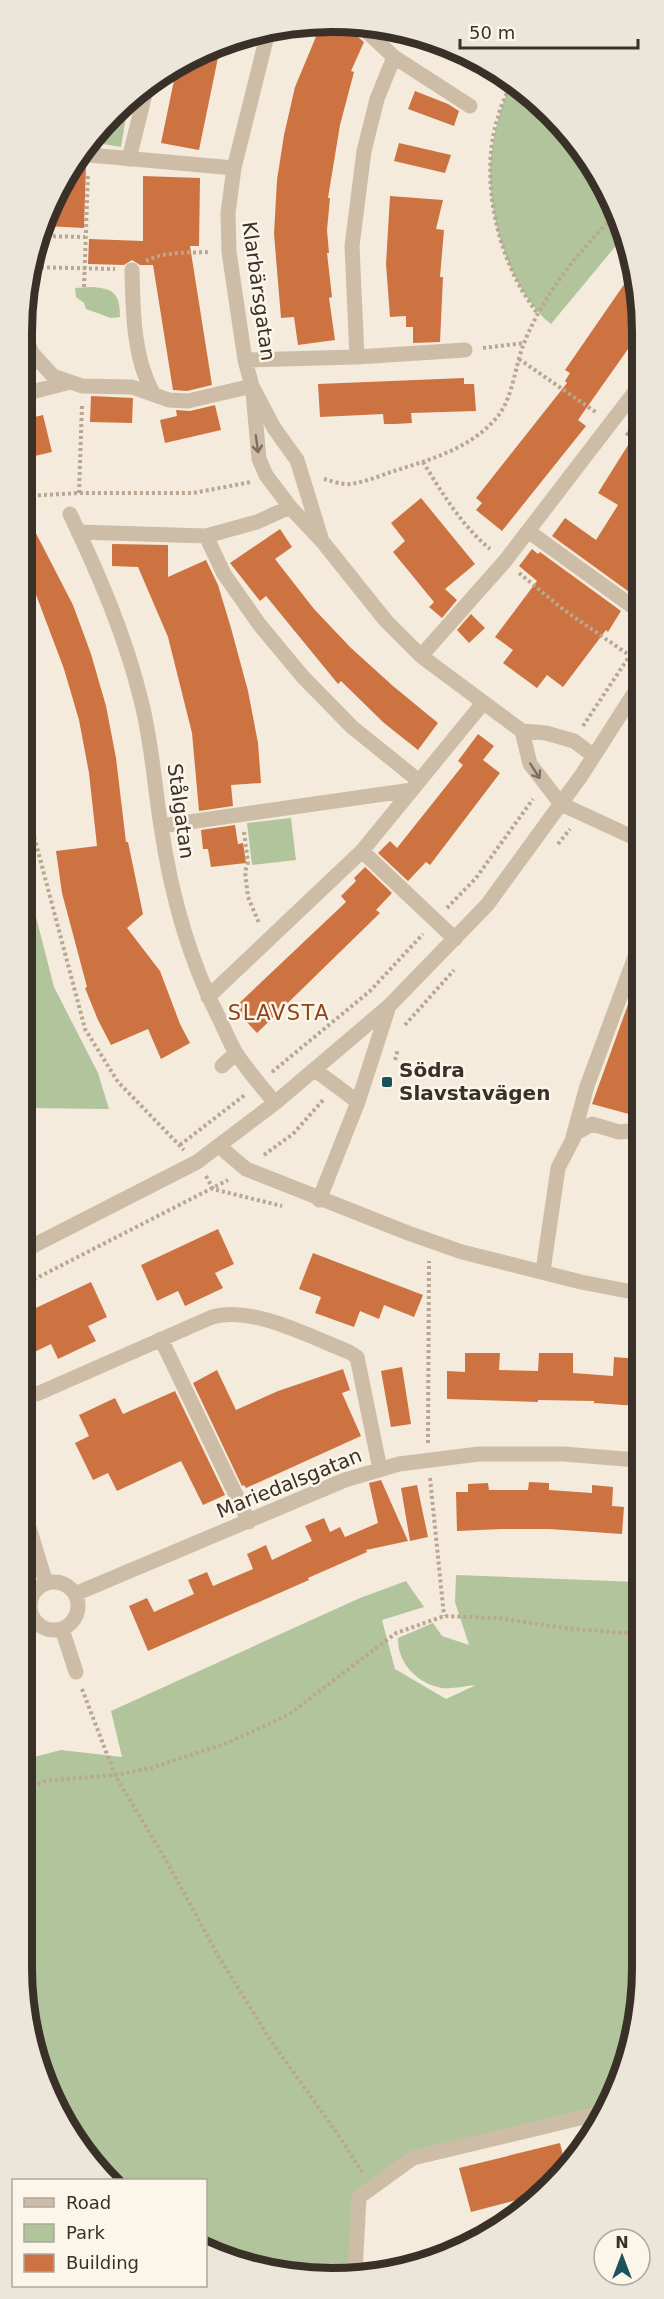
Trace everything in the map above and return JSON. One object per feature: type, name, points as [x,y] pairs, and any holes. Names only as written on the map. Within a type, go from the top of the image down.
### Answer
[{"type":"street","points":[[369,34],[394,57],[470,106]]},
{"type":"street","name":"Klarbärsgatan","points":[[267,39],[234,168],[228,213],[229,252],[245,360],[252,386],[259,459],[266,475],[386,621],[421,656],[522,731],[546,733],[574,741],[594,756]]},
{"type":"street","points":[[357,357],[352,246],[362,163],[377,99],[394,57]]},
{"type":"street","points":[[129,159],[144,98]]},
{"type":"street","points":[[89,156],[234,168]]},
{"type":"street","points":[[132,270],[133,310],[143,375],[153,393]]},
{"type":"street","points":[[245,360],[357,357],[465,350]]},
{"type":"street","points":[[32,353],[53,376],[76,384]]},
{"type":"street","points":[[32,392],[76,384],[132,387],[169,400],[188,401],[252,386]]},
{"type":"street","name":"Klarbärsgatan","points":[[252,386],[274,428],[297,460],[322,541]]},
{"type":"street","points":[[421,656],[505,561],[632,399]]},
{"type":"street","points":[[78,532],[206,536],[257,522],[290,507]]},
{"type":"street","name":"Stålgatan","points":[[70,514],[98,570],[124,639],[142,702],[171,883],[188,948],[208,997],[236,1053],[275,1103]]},
{"type":"street","points":[[528,531],[632,606]]},
{"type":"street","points":[[206,536],[224,574],[259,624],[303,677],[415,786]]},
{"type":"street","points":[[32,1247],[197,1162],[275,1103],[389,1006],[487,905],[561,804],[632,697]]},
{"type":"street","points":[[208,997],[362,851],[483,703]]},
{"type":"street","points":[[522,731],[530,764],[561,804],[632,837]]},
{"type":"street","points":[[161,826],[415,786]]},
{"type":"street","points":[[362,851],[455,939]]},
{"type":"street","points":[[572,1140],[587,1086],[632,965]]},
{"type":"street","points":[[319,1200],[358,1102],[389,1006]]},
{"type":"street","points":[[222,1066],[236,1053]]},
{"type":"street","points":[[315,1070],[358,1102]]},
{"type":"street","points":[[543,1271],[558,1168],[576,1133],[592,1124],[619,1132],[632,1131]]},
{"type":"street","points":[[219,1146],[246,1169],[319,1200],[462,1252],[580,1282],[632,1292]]},
{"type":"street","points":[[38,1394],[220,1314],[248,1314],[354,1354],[358,1361],[380,1469]]},
{"type":"street","points":[[161,1339],[249,1522]]},
{"type":"street","name":"Mariedalsgatan","points":[[75,1594],[249,1522],[345,1479],[380,1469],[428,1459],[478,1454],[563,1454],[632,1460]]},
{"type":"street","points":[[32,1537],[46,1583]]},
{"type":"street","points":[[32,1596],[46,1583],[59,1582],[67,1585],[75,1594],[78,1605],[78,1613],[69,1625],[62,1629],[47,1630],[32,1620]]},
{"type":"street","points":[[62,1629],[76,1672]]},
{"type":"street","points":[[355,2267],[359,2197],[413,2158],[593,2115]]},
{"type":"path","points":[[508,89],[497,118],[490,159],[493,195],[498,230],[509,266],[538,314]]},
{"type":"path","points":[[83,163],[84,286]]},
{"type":"path","points":[[314,477],[348,484],[423,462],[462,447],[481,434],[499,414],[524,343],[538,314],[578,254],[611,219]]},
{"type":"path","points":[[47,236],[85,237]]},
{"type":"path","points":[[465,350],[524,343]]},
{"type":"path","points":[[519,358],[632,437]]},
{"type":"path","points":[[76,384],[79,493]]},
{"type":"path","points":[[32,496],[79,493],[194,493],[246,484],[266,475]]},
{"type":"path","points":[[242,814],[248,862],[245,872],[248,897],[258,922],[274,934]]},
{"type":"path","points":[[32,828],[85,1029],[118,1082],[197,1162]]},
{"type":"path","points":[[32,1280],[246,1169],[293,1134],[336,1087]]},
{"type":"path","points":[[32,1788],[44,1781],[115,1775],[151,1768],[227,1743],[288,1715],[396,1633],[444,1616],[498,1618],[565,1628],[632,1634]]},
{"type":"path","points":[[76,1672],[115,1775],[167,1862],[225,1967],[271,2041],[337,2133],[372,2188]]},
{"type":"green space","points":[[508,89],[530,106],[558,134],[582,165],[602,199],[619,242],[551,324],[523,291],[503,248],[496,224],[490,178],[491,157]]},
{"type":"green space","points":[[127,113],[121,147],[99,143]]},
{"type":"green space","points":[[75,288],[105,289],[114,294],[119,303],[120,317],[111,318],[86,309],[84,303],[76,297]]},
{"type":"green space","points":[[291,818],[296,860],[252,865],[247,823]]},
{"type":"green space","points":[[32,901],[54,987],[98,1073],[109,1109],[32,1108]]},
{"type":"green space","points":[[456,1575],[632,1582],[632,1987],[627,2026],[617,2064],[593,2115],[413,2158],[359,2197],[355,2267],[332,2268],[293,2265],[235,2252],[207,2241],[207,2179],[120,2179],[82,2134],[54,2082],[37,2026],[32,1987],[32,1757],[61,1750],[122,1757],[111,1711],[360,1598],[406,1581],[424,1607],[382,1620],[395,1669],[446,1699],[476,1685],[442,1688],[425,1682],[405,1664],[398,1638],[433,1623],[442,1636],[469,1645],[455,1602]]},
{"type":"building","points":[[318,32],[348,32],[364,42],[351,71],[354,72],[340,125],[328,198],[330,198],[327,230],[329,253],[327,253],[332,297],[329,298],[335,340],[298,345],[294,317],[281,318],[274,234],[277,180],[295,87]]},
{"type":"building","points":[[219,53],[199,150],[161,143],[175,76]]},
{"type":"building","points":[[415,91],[448,104],[459,111],[454,126],[408,109]]},
{"type":"building","points":[[399,143],[451,155],[445,173],[394,161]]},
{"type":"building","points":[[81,166],[86,166],[84,228],[50,226],[62,199]]},
{"type":"building","points":[[143,176],[200,178],[199,246],[190,246],[212,385],[187,391],[173,390],[153,265],[140,265],[132,260],[124,265],[88,264],[89,239],[143,241]]},
{"type":"building","points":[[390,196],[443,200],[436,229],[444,230],[440,277],[443,277],[440,342],[413,343],[413,327],[406,327],[406,316],[390,317],[386,264]]},
{"type":"building","points":[[628,279],[632,312],[632,343],[578,420],[586,426],[502,531],[476,510],[482,503],[476,498],[567,383],[565,381],[570,373],[565,370]]},
{"type":"building","points":[[464,378],[464,384],[474,384],[476,411],[411,413],[412,423],[395,424],[384,424],[383,414],[320,417],[318,384]]},
{"type":"building","points":[[91,396],[133,398],[132,423],[90,422]]},
{"type":"building","points":[[215,405],[221,430],[165,443],[160,420],[177,416],[176,410],[190,411]]},
{"type":"building","points":[[43,415],[52,452],[32,457],[32,418]]},
{"type":"building","points":[[632,439],[632,594],[552,536],[565,518],[596,540],[618,505],[598,493]]},
{"type":"building","points":[[421,498],[475,564],[445,589],[457,600],[442,618],[429,607],[434,602],[393,552],[405,541],[391,523]]},
{"type":"building","points":[[32,526],[73,605],[91,654],[106,706],[116,758],[126,842],[128,842],[143,914],[127,928],[160,971],[180,1024],[190,1043],[161,1059],[148,1029],[111,1045],[85,988],[87,987],[62,893],[56,851],[97,846],[89,773],[79,720],[64,669],[32,584]]},
{"type":"building","points":[[280,529],[292,547],[275,559],[314,609],[351,648],[438,723],[418,750],[384,723],[341,681],[338,684],[266,596],[260,601],[230,563]]},
{"type":"building","points":[[112,544],[168,545],[168,577],[206,560],[218,585],[248,691],[258,743],[261,783],[231,785],[233,806],[199,811],[192,733],[168,637],[138,567],[112,566]]},
{"type":"building","points":[[532,549],[538,554],[540,552],[621,611],[608,632],[606,630],[563,687],[547,675],[537,688],[503,663],[513,650],[495,637],[537,581],[519,566]]},
{"type":"building","points":[[471,614],[485,628],[469,643],[457,630]]},
{"type":"building","points":[[478,734],[494,746],[483,760],[500,773],[430,865],[426,862],[408,881],[378,853],[390,841],[397,848],[463,765],[458,761]]},
{"type":"building","points":[[235,825],[238,844],[243,843],[246,863],[211,867],[208,849],[203,849],[201,830]]},
{"type":"building","points":[[365,867],[392,893],[376,910],[380,913],[257,1033],[234,1008],[346,902],[341,896],[356,881],[354,878]]},
{"type":"building","points":[[632,993],[632,1115],[592,1104]]},
{"type":"building","points":[[218,1229],[234,1264],[215,1273],[223,1288],[185,1306],[178,1291],[157,1301],[141,1265]]},
{"type":"building","points":[[313,1253],[423,1295],[414,1317],[384,1305],[379,1319],[360,1311],[354,1327],[315,1313],[321,1297],[299,1289]]},
{"type":"building","points":[[91,1282],[107,1317],[88,1326],[96,1341],[58,1359],[51,1344],[32,1353],[32,1310]]},
{"type":"building","points":[[465,1353],[500,1353],[499,1370],[538,1371],[539,1353],[573,1353],[573,1373],[613,1376],[614,1357],[632,1358],[632,1406],[594,1403],[594,1401],[447,1399],[447,1371],[465,1372]]},
{"type":"building","points":[[402,1367],[411,1424],[391,1427],[381,1371]]},
{"type":"building","points":[[343,1369],[350,1390],[342,1393],[361,1436],[246,1488],[242,1486],[193,1383],[217,1370],[236,1410],[278,1391]]},
{"type":"building","points":[[175,1391],[225,1495],[203,1505],[181,1461],[117,1491],[108,1473],[93,1480],[75,1443],[89,1436],[79,1415],[115,1398],[123,1414]]},
{"type":"building","points":[[381,1480],[408,1541],[366,1550],[367,1552],[308,1578],[309,1580],[148,1651],[129,1606],[147,1598],[154,1612],[194,1594],[188,1580],[207,1572],[213,1586],[253,1569],[247,1554],[266,1545],[272,1560],[312,1541],[305,1526],[324,1518],[330,1532],[340,1527],[345,1537],[378,1523],[369,1483]]},
{"type":"building","points":[[529,1482],[549,1483],[549,1490],[592,1493],[592,1485],[613,1487],[612,1506],[624,1507],[622,1534],[549,1529],[457,1531],[456,1492],[468,1492],[468,1484],[488,1483],[489,1490],[528,1490]]},
{"type":"building","points":[[417,1485],[428,1537],[410,1541],[401,1488]]},
{"type":"building","points":[[560,2143],[564,2158],[524,2198],[471,2212],[459,2168]]},
{"type":"place","name":"Södra Slavstavägen","points":[[387,1082]]},
{"type":"district","name":"SLAVSTA","points":[[279,1013]]}]
